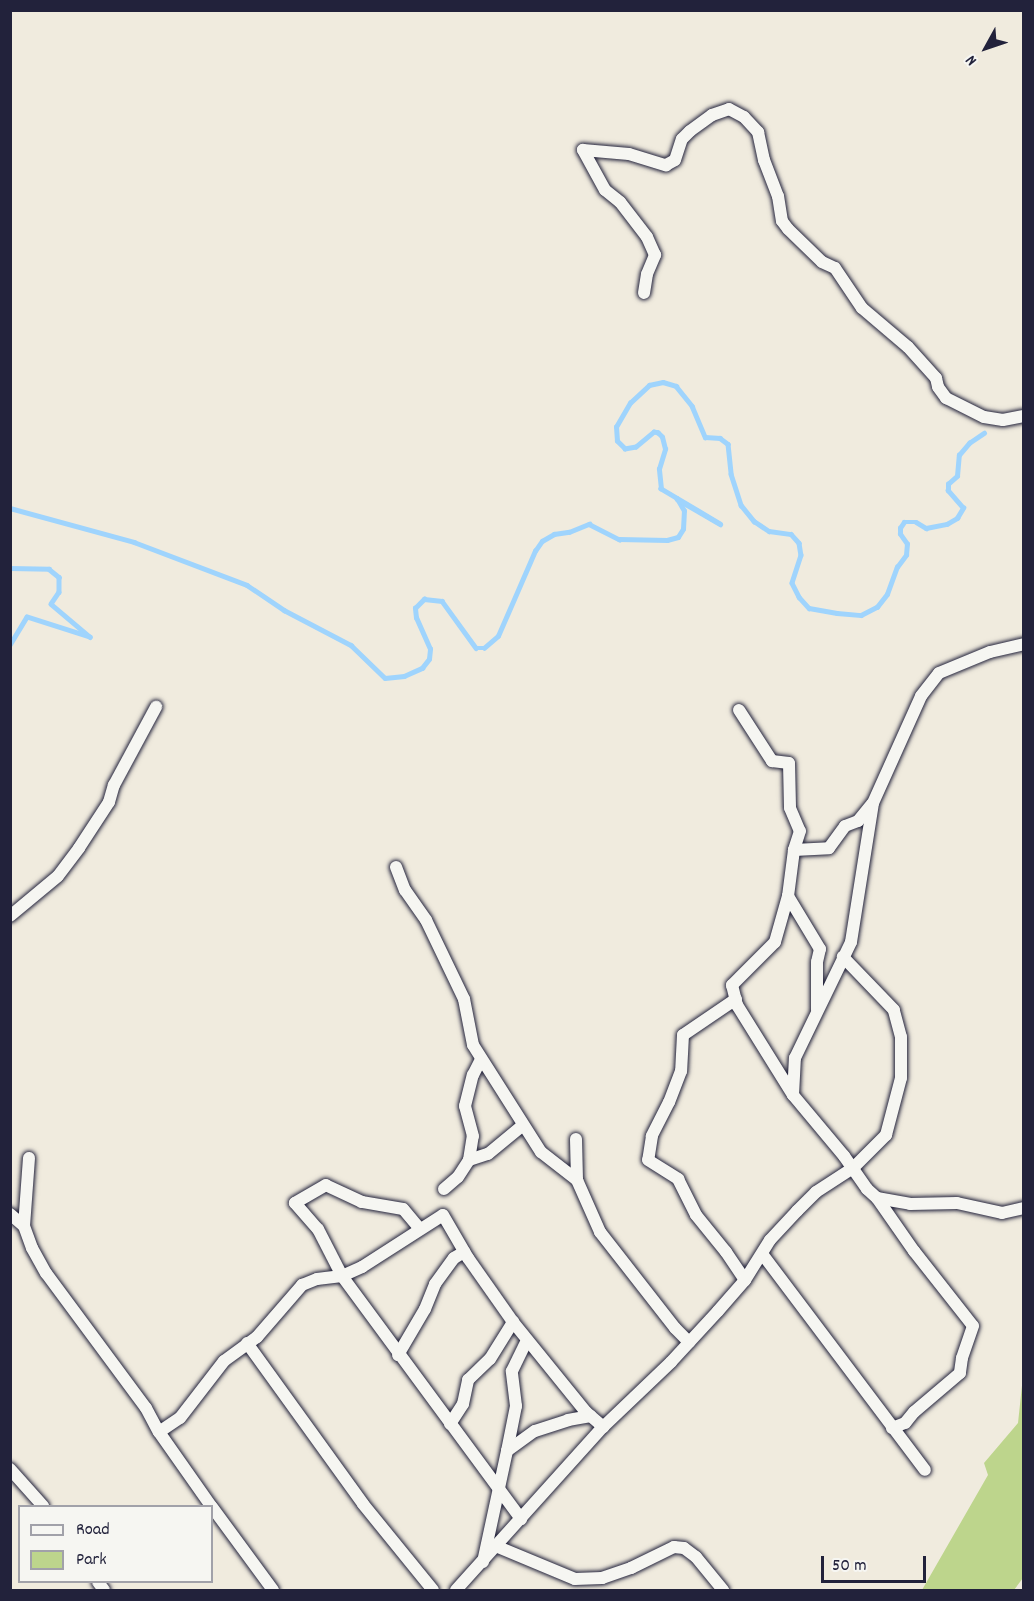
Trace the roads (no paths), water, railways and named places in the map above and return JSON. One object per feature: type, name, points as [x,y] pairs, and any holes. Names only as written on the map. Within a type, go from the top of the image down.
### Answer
[{"type":"street","points":[[644,293],[647,274],[655,255],[647,237],[620,202],[605,190],[583,150],[629,154],[666,165],[675,160],[682,139],[690,131],[712,115],[729,109],[744,117],[758,132],[764,160],[778,196],[782,221],[788,229],[822,262],[835,268],[862,308],[908,347],[936,378],[938,387],[946,398],[984,417],[1002,420],[1023,416]]},
{"type":"street","points":[[793,1095],[795,1058],[851,942],[873,803],[921,696],[939,673],[990,652],[1023,644]]},
{"type":"street","points":[[10,916],[58,876],[79,848],[110,802],[114,785],[156,707]]},
{"type":"street","points":[[739,710],[772,761],[789,763],[790,808],[800,831],[788,896],[775,942],[732,985],[736,999],[746,1021],[793,1095],[853,1168],[867,1189],[878,1198],[914,1251],[973,1326],[967,1339],[960,1373],[914,1412],[906,1423],[892,1428]]},
{"type":"street","points":[[795,850],[829,848],[845,826],[858,821],[873,803]]},
{"type":"street","points":[[396,867],[405,890],[426,920],[464,999],[473,1045],[481,1059],[541,1152],[577,1180]]},
{"type":"street","points":[[788,896],[820,949],[817,962],[817,1010]]},
{"type":"street","points":[[456,1590],[498,1547],[603,1427],[689,1342],[745,1280],[763,1255],[770,1240],[816,1192],[853,1168],[886,1135],[901,1078],[901,1038],[894,1010],[843,957]]},
{"type":"street","points":[[736,999],[683,1035],[681,1071],[652,1136],[648,1160],[678,1179],[696,1215],[745,1280]]},
{"type":"street","points":[[444,1189],[458,1177],[469,1160],[473,1137],[465,1106],[473,1075],[481,1059]]},
{"type":"street","points":[[469,1160],[488,1154],[524,1125]]},
{"type":"street","points":[[576,1139],[577,1180],[600,1232],[675,1328],[689,1342]]},
{"type":"street","points":[[24,1226],[29,1158]]},
{"type":"street","points":[[420,1229],[403,1209],[362,1202],[326,1185],[294,1203],[318,1229],[342,1276],[521,1519]]},
{"type":"street","points":[[878,1198],[910,1204],[957,1203],[1002,1213],[1023,1208]]},
{"type":"street","points":[[10,1214],[24,1226],[46,1273],[134,1391],[159,1432],[210,1505]]},
{"type":"street","points":[[159,1432],[180,1418],[224,1361],[257,1337],[302,1286],[317,1279],[342,1276],[381,1256],[443,1215],[464,1252],[513,1322],[591,1416],[603,1427]]},
{"type":"street","points":[[398,1355],[425,1309],[435,1284],[454,1258],[464,1252]]},
{"type":"street","points":[[763,1255],[925,1470]]},
{"type":"street","points":[[450,1424],[463,1404],[468,1380],[490,1359],[513,1322]]},
{"type":"street","points":[[482,1563],[516,1406],[512,1371],[527,1340]]},
{"type":"street","points":[[247,1343],[356,1495],[433,1590]]},
{"type":"street","points":[[507,1451],[535,1431],[568,1420],[591,1416]]},
{"type":"street","points":[[10,1469],[41,1505]]},
{"type":"street","points":[[213,1510],[273,1590]]},
{"type":"street","points":[[498,1547],[574,1579],[602,1578],[632,1568],[674,1547],[684,1548],[696,1557],[723,1590]]},
{"type":"waterway","points":[[10,508],[134,542],[247,585],[284,610],[351,645],[385,678],[404,676],[422,668],[429,659],[430,649],[416,618],[415,608],[424,599],[442,601],[476,648],[484,648],[498,636],[535,551],[542,541],[554,534],[569,532],[589,524],[619,539],[667,540],[678,537],[683,529],[684,511],[677,499],[720,524],[661,489],[659,469],[665,449],[662,437],[658,433],[654,432],[636,447],[625,449],[617,441],[616,427],[630,403],[649,385],[663,382],[676,386],[692,406],[705,437],[720,438],[728,444],[731,474],[741,505],[754,521],[769,531],[791,534],[799,543],[801,555],[792,583],[799,597],[809,608],[837,613],[861,615],[877,607],[887,594],[897,567],[906,555],[907,544],[900,534],[900,528],[904,522],[916,522],[926,528],[947,524],[957,518],[963,508],[948,491],[948,484],[957,476],[959,455],[969,443],[984,433]]},
{"type":"waterway","points":[[10,568],[49,569],[59,577],[59,592],[51,604],[90,637],[27,617],[10,645]]}]
